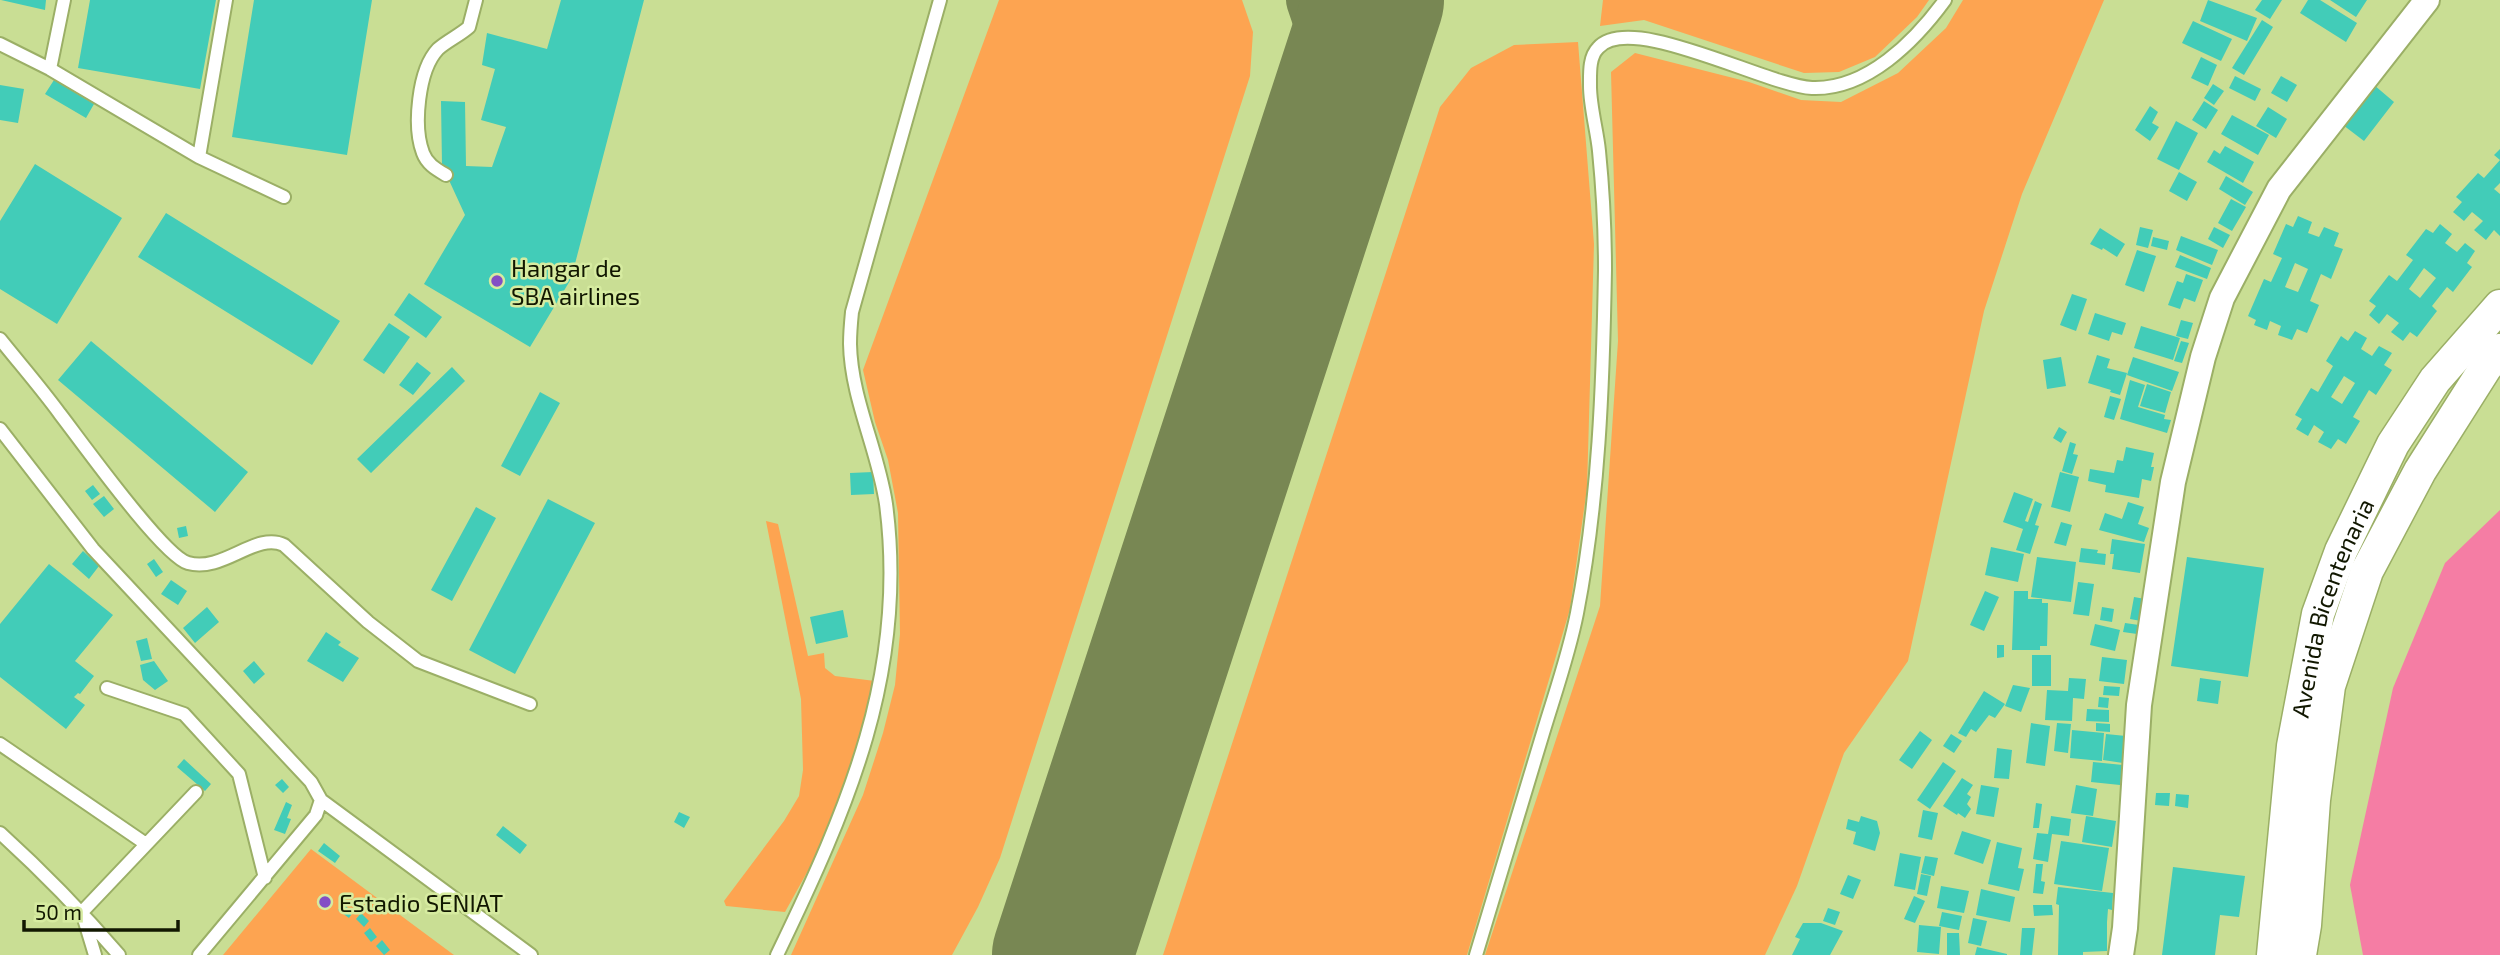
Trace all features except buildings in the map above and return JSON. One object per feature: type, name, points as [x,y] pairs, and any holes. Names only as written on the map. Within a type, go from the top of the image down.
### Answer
[{"type":"street","points":[[2121,955],[2126,928],[2139,705],[2173,482],[2203,357],[2218,310],[2279,190],[2427,0]]},
{"type":"street","name":"Avenida Bicentenaria","points":[[2273,955],[2293,746],[2315,628],[2340,551],[2393,444],[2435,380],[2500,306]]},
{"type":"street","name":"Avenida Bicentenaria","points":[[2300,955],[2305,925],[2314,800],[2329,686],[2367,571],[2420,471],[2486,367],[2500,350]]},
{"type":"lane","points":[[50,69],[64,0]]},
{"type":"lane","points":[[199,157],[226,0]]},
{"type":"lane","points":[[446,175],[430,165],[422,152],[418,104],[429,62],[439,48],[469,27],[476,0]]},
{"type":"lane","points":[[777,955],[838,823],[871,724],[883,677],[889,608],[886,503],[856,384],[850,345],[852,312],[940,0]]},
{"type":"lane","points":[[1476,955],[1563,672],[1588,549],[1596,485],[1604,345],[1605,240],[1599,151],[1590,90],[1594,52],[1601,44],[1627,36],[1657,41],[1811,88],[1839,85],[1869,73],[1889,59],[1922,30],[1945,0]]},
{"type":"lane","points":[[0,44],[50,69],[199,157],[284,197]]},
{"type":"lane","points":[[0,339],[149,528],[177,558],[187,563],[202,565],[226,560],[268,541],[276,541],[284,545],[369,622],[418,661],[530,704]]},
{"type":"lane","points":[[0,429],[93,549],[311,782],[321,800],[531,955]]},
{"type":"lane","points":[[107,688],[184,714],[239,775],[265,878]]},
{"type":"lane","points":[[0,744],[146,844]]},
{"type":"lane","points":[[82,912],[196,792]]},
{"type":"lane","points":[[199,955],[316,815],[321,800]]},
{"type":"lane","points":[[0,833],[82,912],[118,955]]},
{"type":"lane","points":[[82,912],[95,955]]},
{"type":"shaded area","points":[[999,0],[1242,0],[1253,32],[1250,76],[1000,858],[978,907],[952,955],[791,955],[863,795],[895,685],[900,634],[898,513],[888,460],[875,422],[863,370]]},
{"type":"shaded area","points":[[1603,0],[1929,0],[1917,17],[1875,57],[1839,72],[1804,73],[1644,20],[1600,26]]},
{"type":"shaded area","points":[[1963,0],[2104,0],[2022,194],[1984,311],[1908,661],[1844,753],[1797,886],[1765,955],[1485,955],[1600,606],[1618,341],[1611,72],[1635,53],[1749,82],[1801,100],[1841,102],[1898,73],[1946,28]]},
{"type":"shaded area","points":[[1578,42],[1594,244],[1587,488],[1570,609],[1467,955],[1163,955],[1440,107],[1471,68],[1514,45]]},
{"type":"shaded area","points":[[2500,510],[2500,955],[2363,955],[2350,885],[2393,688],[2445,563]]},
{"type":"shaded area","points":[[766,521],[778,524],[808,656],[824,653],[825,668],[835,676],[875,681],[852,760],[820,849],[785,912],[726,906],[724,901],[784,821],[799,796],[803,770],[801,699]]},
{"type":"shaded area","name":"Estadio SENIAT","points":[[311,849],[454,955],[223,955]]},
{"type":"taxiway","points":[[1314,0],[1335,69],[1337,115]]},
{"type":"runway","points":[[1062,955],[1374,0]]},
{"type":"place","name":"Hangar de SBA airlines","points":[[497,281]]},
{"type":"place","name":"Estadio SENIAT","points":[[325,902]]}]
